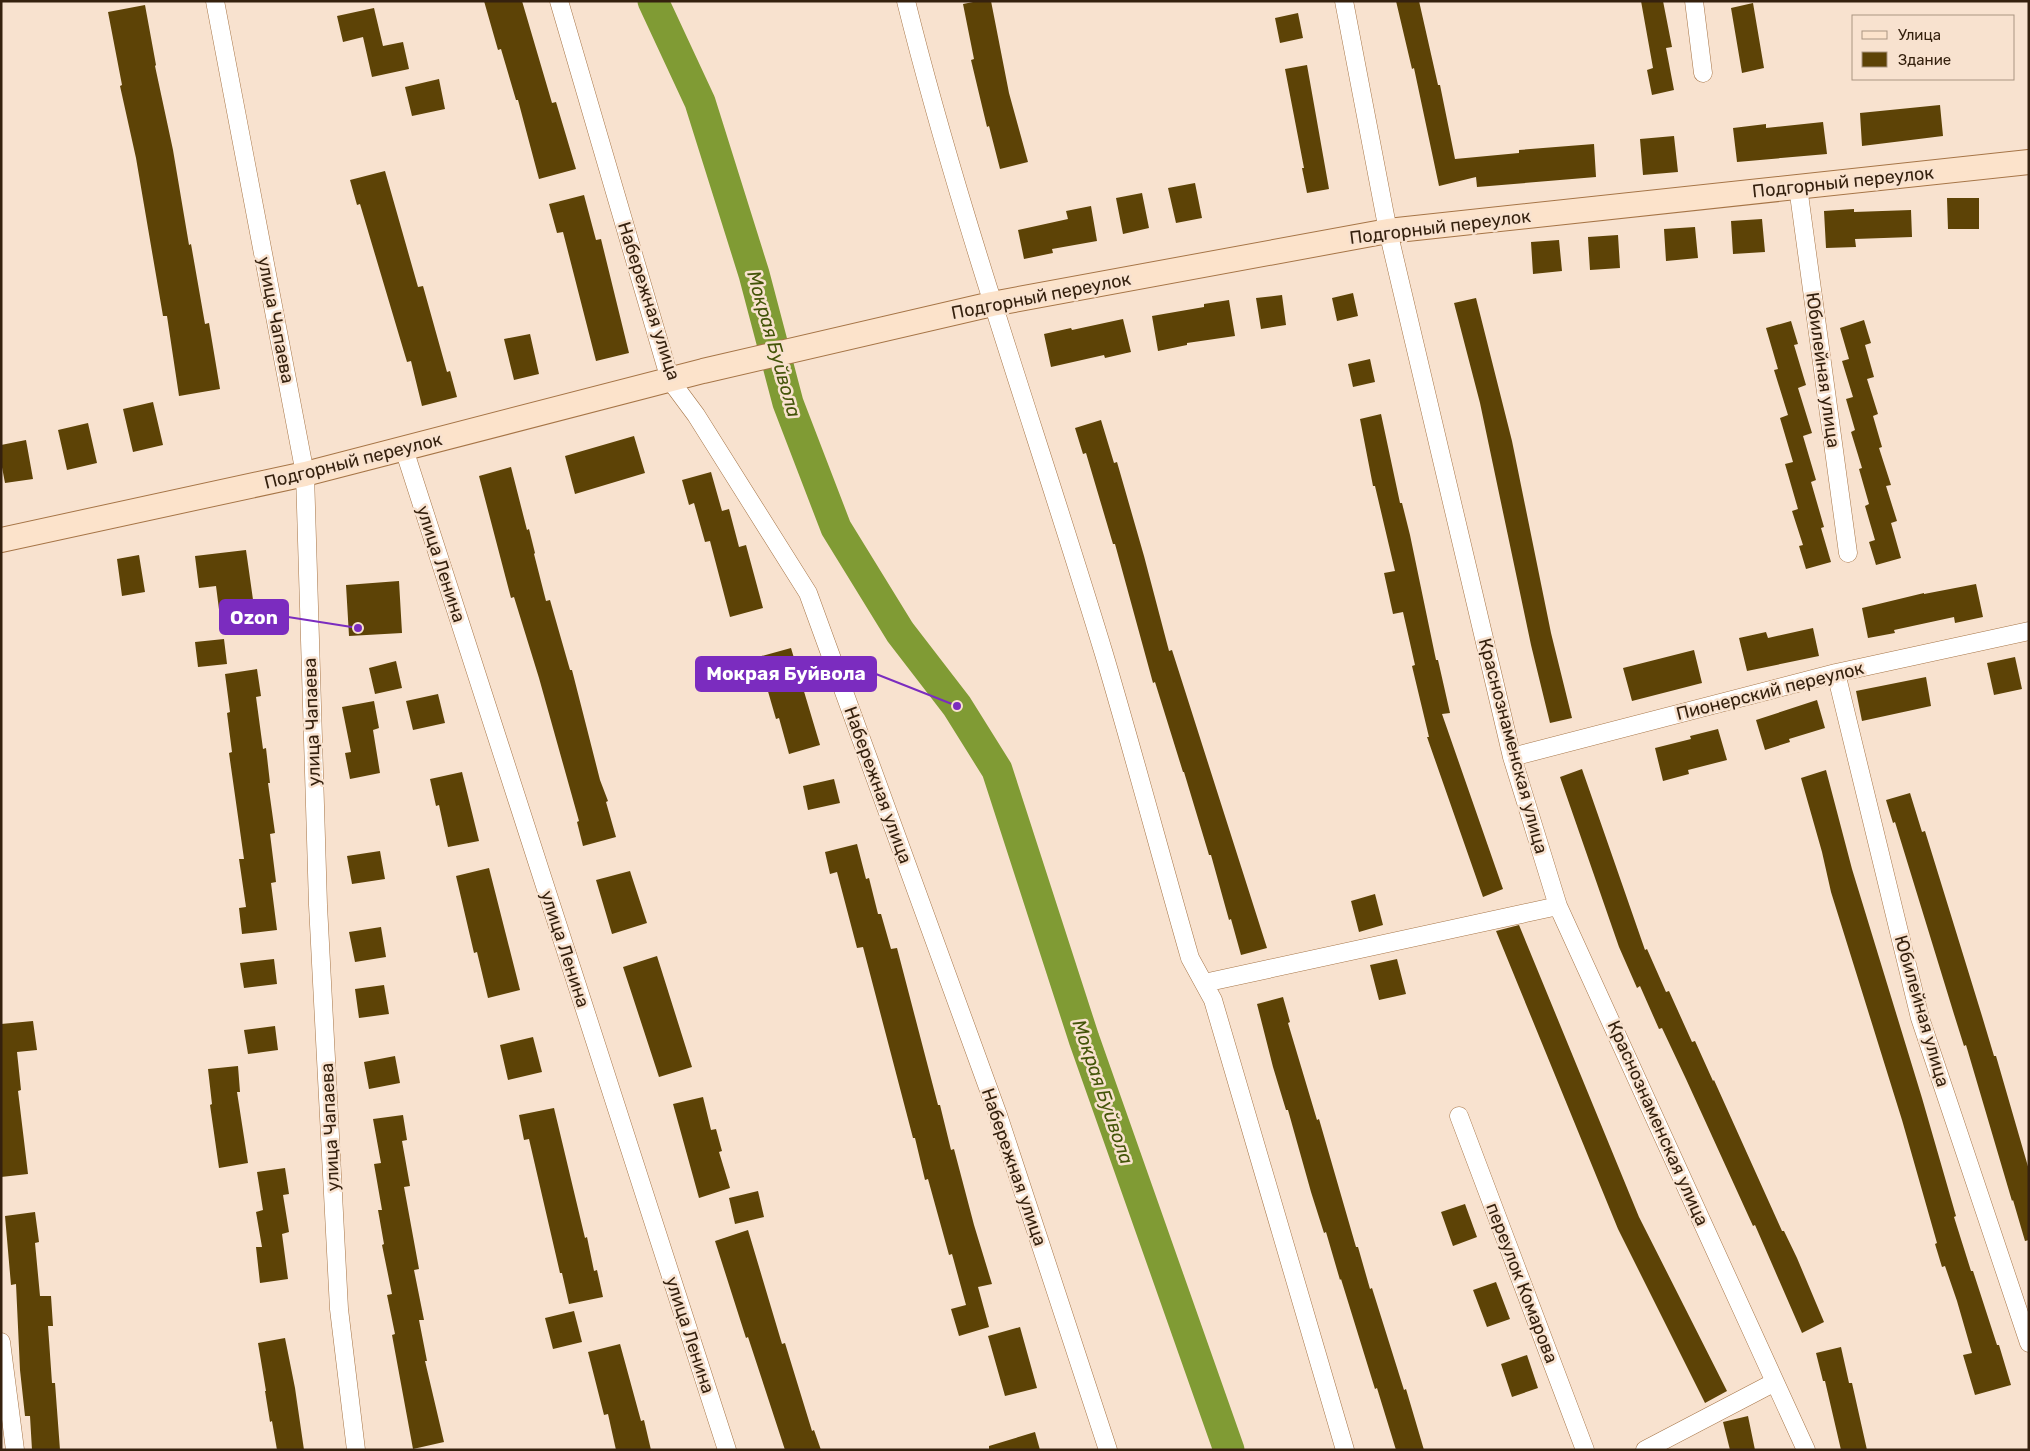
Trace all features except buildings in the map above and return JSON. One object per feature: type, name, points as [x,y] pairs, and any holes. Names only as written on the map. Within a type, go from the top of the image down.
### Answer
[{"type":"main road","name":"Подгорный переулок","points":[[1,540],[305,474],[703,371],[992,304],[1388,231],[2029,162]]},
{"type":"street","name":"улица Чапаева","points":[[215,1],[305,474],[318,915],[339,1309],[356,1450]]},
{"type":"street","name":"Набережная улица","points":[[559,1],[670,380],[696,414],[808,592],[998,1115],[1108,1450]]},
{"type":"street","points":[[906,1],[920,58],[992,304],[1104,654],[1190,958],[1213,1000],[1340,1436],[1346,1450]]},
{"type":"street","name":"Краснознаменская улица","points":[[1344,1],[1388,231],[1512,757],[1558,906],[1806,1450]]},
{"type":"street","points":[[1694,1],[1702,73]]},
{"type":"street","name":"Юбилейная улица","points":[[1798,187],[1848,553]]},
{"type":"street","name":"улица Ленина","points":[[404,449],[727,1450]]},
{"type":"street","name":"Пионерский переулок","points":[[1512,757],[1836,673],[2029,631]]},
{"type":"street","name":"Юбилейная улица","points":[[1836,673],[1920,1018],[2029,1343]]},
{"type":"street","points":[[1204,983],[1558,906]]},
{"type":"street","name":"переулок Комарова","points":[[1460,1116],[1586,1450]]},
{"type":"street","points":[[1,1342],[15,1450]]},
{"type":"street","points":[[1645,1450],[1775,1382]]},
{"type":"waterway","name":"Мокрая Буйвола","points":[[653,1],[700,102],[754,274],[788,403],[836,528],[900,632],[957,706],[997,770],[1084,1039],[1229,1450]]},
{"type":"place","name":"Ozon","points":[[358,628]]},
{"type":"place","name":"Мокрая Буйвола","points":[[957,706]]}]
